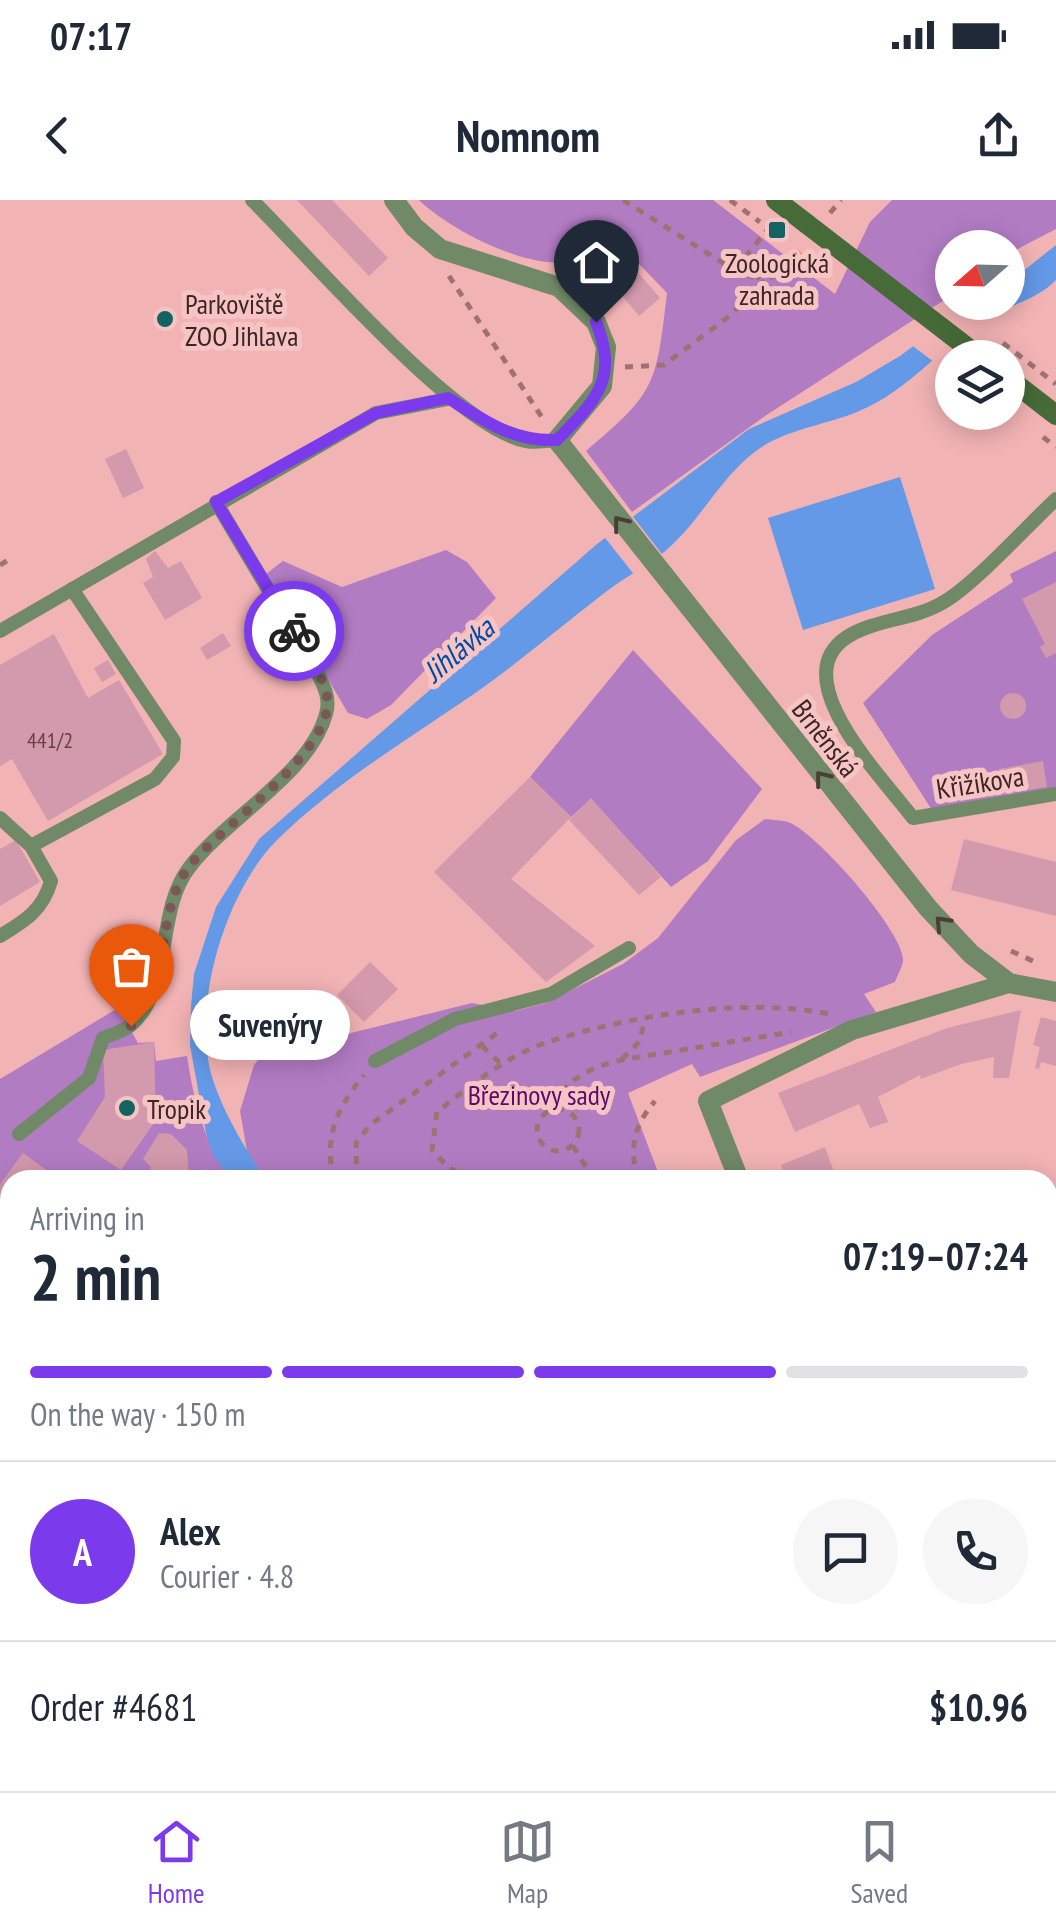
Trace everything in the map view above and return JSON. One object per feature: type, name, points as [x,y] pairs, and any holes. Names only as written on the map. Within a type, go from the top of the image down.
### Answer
[{"type":"main road","points":[[776,200],[958,340]]},
{"type":"main road","points":[[1025,391],[1056,415]]},
{"type":"street","points":[[394,200],[414,227],[440,249],[559,288],[578,301],[596,322],[606,347],[608,368],[602,386],[586,410],[557,440]]},
{"type":"street","name":"Brněnská","points":[[557,440],[883,854],[971,954],[1009,983],[1056,992]]},
{"type":"street","points":[[735,1170],[708,1101],[873,1023],[1009,983]]},
{"type":"lane","points":[[252,200],[448,398],[527,442],[557,440]]},
{"type":"lane","points":[[0,630],[376,413],[448,398]]},
{"type":"lane","name":"Křižíkova","points":[[1056,500],[942,603],[855,633],[832,652],[825,671],[826,694],[836,716],[912,818],[1056,794]]},
{"type":"lane","points":[[19,1134],[89,1078],[103,1038],[131,1026],[158,973],[166,923],[187,869],[305,752],[327,712],[328,694],[316,670],[216,502]]},
{"type":"lane","points":[[31,846],[155,779],[173,758],[174,741],[72,588]]},
{"type":"lane","points":[[0,818],[31,846],[51,881],[46,899],[32,916],[0,936]]},
{"type":"lane","points":[[375,1060],[455,1019],[551,994],[628,948]]},
{"type":"path","points":[[623,200],[723,264],[766,284]]},
{"type":"path","points":[[608,368],[664,365],[766,284],[841,200]]},
{"type":"path","points":[[766,284],[741,262],[769,228]]},
{"type":"path","points":[[441,264],[557,440]]},
{"type":"path","points":[[0,565],[14,558]]},
{"type":"path","points":[[452,1170],[432,1150],[437,1112],[502,1065],[546,1042],[645,1020],[768,1004],[873,1023]]},
{"type":"path","points":[[621,1060],[639,1042],[645,1020]]},
{"type":"path","points":[[560,1108],[567,1084],[596,1067],[808,1030]]},
{"type":"path","points":[[357,1170],[356,1143],[370,1125],[481,1046],[502,1065]]},
{"type":"path","points":[[332,1170],[328,1141],[340,1104],[375,1060]]},
{"type":"path","points":[[635,1170],[635,1124],[655,1101]]},
{"type":"path","points":[[560,1108],[574,1115],[580,1131],[573,1146],[557,1153],[542,1145],[536,1129],[543,1113],[560,1108]]},
{"type":"path","points":[[573,1146],[588,1170]]},
{"type":"green space","points":[[419,200],[713,200],[835,294],[870,222],[892,200],[1056,200],[1056,229],[1025,245],[1025,230],[935,230],[935,306],[765,416],[632,512],[586,451],[627,414],[649,384],[660,348],[667,293],[616,240],[582,259],[563,263],[542,261],[496,248]]},
{"type":"green space","points":[[446,550],[467,562],[496,598],[391,705],[367,719],[348,713],[266,574],[283,561],[342,587]]},
{"type":"green space","points":[[1056,551],[1056,788],[932,810],[863,703],[932,635],[1013,582],[1010,574]]},
{"type":"green space","points":[[633,650],[762,789],[708,861],[671,887],[591,799],[571,817],[530,777]]},
{"type":"green space","name":"Březinovy sady","points":[[765,819],[788,822],[801,829],[837,862],[874,906],[899,946],[902,965],[895,982],[864,994],[876,1012],[700,1077],[692,1064],[628,1093],[657,1170],[259,1170],[247,1151],[240,1111],[254,1065],[276,1039],[306,1026],[347,1034],[472,1003],[515,1011],[546,1003],[623,964],[658,938],[736,840]]},
{"type":"green space","points":[[118,1008],[138,1043],[154,1042],[156,1061],[187,1056],[201,1121],[224,1170],[0,1170],[0,1079]]},
{"type":"water","name":"Jihlávka","points":[[1056,245],[1056,280],[1025,301],[1025,270]]},
{"type":"water","name":"Jihlávka","points":[[948,320],[985,320],[957,340],[935,340],[935,358],[870,406],[782,437],[753,453],[659,556],[488,684],[346,782],[277,840],[258,862],[242,889],[217,952],[206,1019],[213,1080],[260,1170],[223,1170],[212,1153],[206,1133],[190,1045],[194,974],[216,907],[259,839],[597,544],[749,429],[856,382]]},
{"type":"water","points":[[900,477],[935,589],[803,630],[768,518]]},
{"type":"pier","points":[[941,320],[990,322],[969,340],[935,340],[935,363],[909,343]]},
{"type":"pier","points":[[630,513],[665,558],[636,577],[602,534]]},
{"type":"building","points":[[297,200],[332,200],[388,258],[369,276]]},
{"type":"building","points":[[617,248],[660,298],[639,316],[597,266]]},
{"type":"building","points":[[126,449],[144,488],[123,498],[105,459]]},
{"type":"building","points":[[155,551],[168,568],[181,561],[202,598],[165,620],[143,583],[153,577],[146,559]]},
{"type":"building","points":[[1056,582],[1056,653],[1046,658],[1040,647],[1045,644],[1022,599]]},
{"type":"building","points":[[223,633],[231,646],[207,660],[200,648]]},
{"type":"building","points":[[54,634],[88,698],[119,680],[163,754],[48,821],[12,759],[0,766],[0,665]]},
{"type":"building","points":[[108,660],[116,674],[102,682],[94,668]]},
{"type":"building","points":[[1013,693],[1022,697],[1026,706],[1022,715],[1013,719],[1004,715],[1000,706],[1004,697]]},
{"type":"building","points":[[1043,761],[1047,787],[1004,794],[999,769]]},
{"type":"building","points":[[530,777],[571,817],[511,879],[595,946],[546,982],[434,872]]},
{"type":"building","points":[[591,798],[661,877],[639,895],[569,820]]},
{"type":"building","points":[[964,839],[1056,862],[1056,916],[951,890]]},
{"type":"building","points":[[16,840],[40,882],[0,906],[0,849]]},
{"type":"building","points":[[370,962],[398,989],[364,1022],[337,995]]},
{"type":"building","points":[[1021,1010],[1009,1078],[993,1078],[994,1057],[961,1064],[921,1079],[920,1075],[878,1097],[888,1122],[870,1128],[859,1104],[795,1132],[778,1093],[947,1028]]},
{"type":"building","points":[[1041,1017],[1056,1021],[1056,1066],[1041,1062],[1039,1069],[1035,1068],[1040,1047],[1033,1045]]},
{"type":"building","name":"Tropik","points":[[154,1042],[156,1120],[121,1170],[77,1141],[105,1097],[103,1050]]},
{"type":"building","points":[[159,1133],[171,1134],[187,1150],[189,1170],[150,1170],[143,1159]]},
{"type":"building","points":[[825,1147],[833,1170],[783,1170],[781,1165]]},
{"type":"building","points":[[23,1153],[46,1170],[10,1170]]},
{"type":"way so far","points":[[131,1026],[158,973],[166,923],[187,869],[305,752],[327,712],[328,694],[294,631]]},
{"type":"place","name":"Zoologická zahrada","points":[[777,230]]},
{"type":"place","name":"Parkoviště ZOO Jihlava","points":[[165,319]]},
{"type":"place","name":"Suvenýry","points":[[131,1026]]},
{"type":"place","name":"Tropik","points":[[127,1108]]},
{"type":"route","points":[[294,631],[216,502],[376,413],[448,398],[501,431],[527,442],[557,440],[586,410],[602,386],[608,368],[606,347],[596,322]]}]
